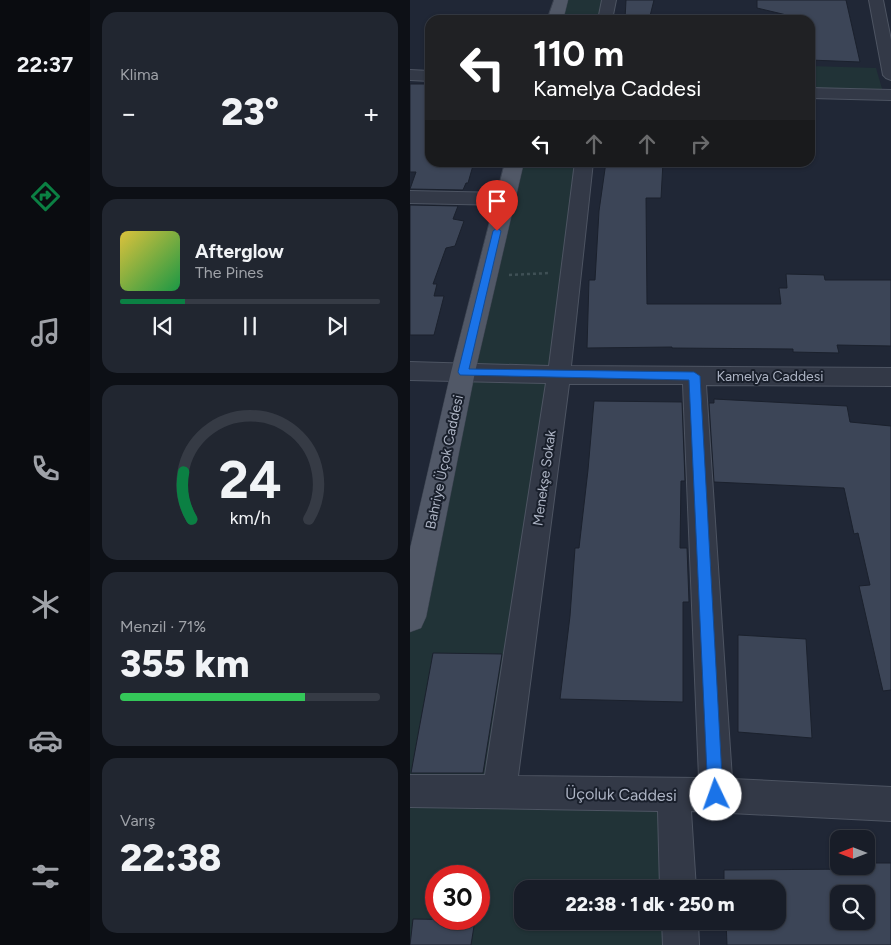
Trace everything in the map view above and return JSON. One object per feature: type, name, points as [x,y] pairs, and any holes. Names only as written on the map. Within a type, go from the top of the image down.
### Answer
[{"type":"main road","points":[[556,15],[561,0]]},
{"type":"main road","name":"Bahriye Üçok Caddesi","points":[[410,617],[463,372],[514,167]]},
{"type":"street","points":[[606,15],[609,0]]},
{"type":"street","points":[[876,0],[891,74]]},
{"type":"street","points":[[410,75],[425,76]]},
{"type":"street","points":[[815,93],[891,96]]},
{"type":"street","name":"Menekşe Sokak","points":[[499,793],[559,375],[583,167]]},
{"type":"street","points":[[410,197],[505,199]]},
{"type":"street","name":"Kamelya Caddesi","points":[[410,371],[559,375],[891,378]]},
{"type":"street","points":[[694,376],[716,795]]},
{"type":"street","name":"Üçoluk Caddesi","points":[[410,791],[716,795],[891,804]]},
{"type":"street","points":[[674,795],[678,880]]},
{"type":"street","points":[[680,930],[681,945]]},
{"type":"path","points":[[486,276],[571,273]]},
{"type":"shaded area","points":[[561,0],[609,0],[606,15],[556,15]]},
{"type":"shaded area","points":[[815,66],[876,68],[883,92],[815,89]]},
{"type":"shaded area","points":[[514,167],[583,167],[500,792],[674,795],[678,880],[514,880],[514,930],[680,930],[681,945],[410,945],[410,617]]},
{"type":"building","points":[[626,0],[654,0],[650,15],[625,15]]},
{"type":"building","points":[[757,0],[846,0],[860,62],[815,60],[815,15],[787,15],[757,8]]},
{"type":"building","points":[[410,84],[425,84],[425,167],[473,167],[468,183],[466,183],[463,190],[410,189],[416,172],[410,172]]},
{"type":"building","points":[[605,167],[663,167],[661,198],[646,198],[647,304],[781,304],[779,288],[787,288],[786,274],[824,275],[825,280],[891,280],[891,346],[837,345],[839,353],[793,352],[793,349],[587,348],[589,280],[595,280],[599,211]]},
{"type":"building","points":[[410,205],[458,206],[453,219],[464,221],[455,246],[446,248],[433,284],[437,284],[434,296],[444,296],[434,335],[410,335]]},
{"type":"building","points":[[714,399],[847,406],[850,422],[891,426],[891,690],[883,691],[859,586],[870,585],[858,533],[854,534],[844,488],[714,482],[709,403],[714,403]]},
{"type":"building","points":[[594,401],[682,402],[685,481],[681,481],[680,548],[687,548],[689,602],[683,602],[683,702],[560,699],[570,616],[575,548],[579,548]]},
{"type":"building","points":[[738,635],[806,639],[812,738],[738,732]]},
{"type":"building","points":[[433,653],[502,654],[483,773],[411,773]]},
{"type":"building","points":[[875,863],[891,863],[891,945],[727,945],[726,930],[786,930],[786,880],[724,880],[724,870],[830,869],[830,875],[875,875]]},
{"type":"building","points":[[413,919],[425,919],[425,930],[473,930],[471,945],[410,945]]},
{"type":"route","points":[[497,231],[463,372],[694,376],[716,795]]}]
